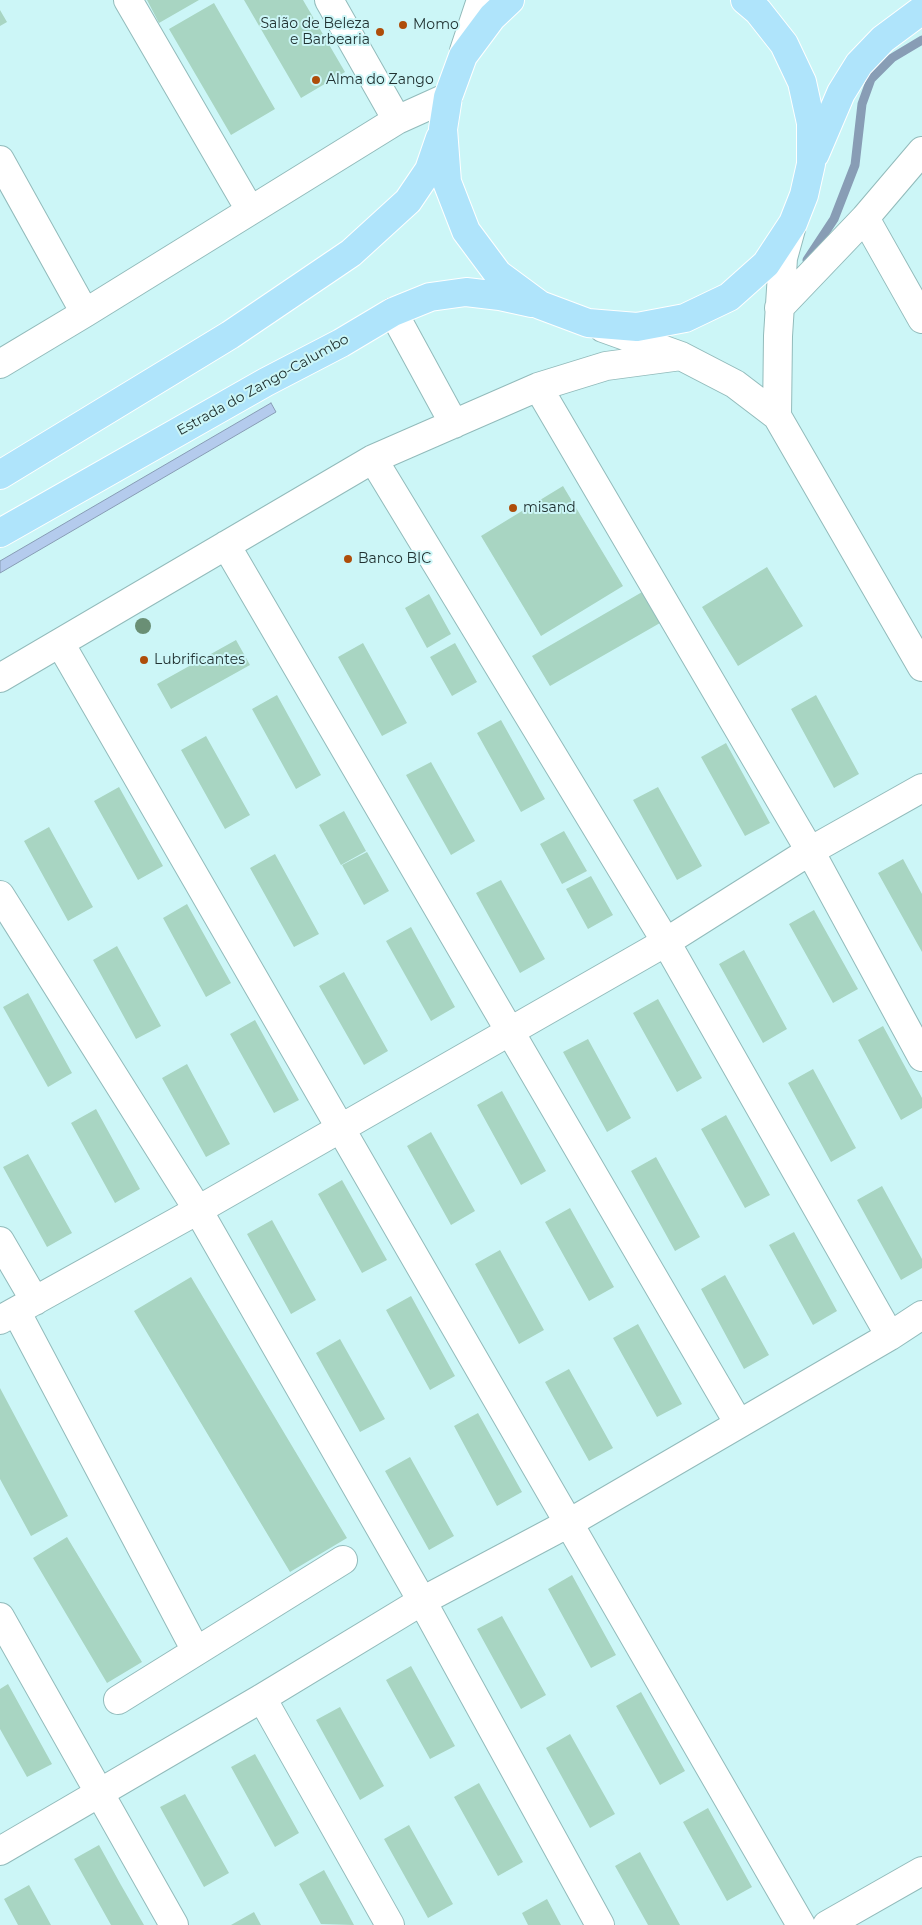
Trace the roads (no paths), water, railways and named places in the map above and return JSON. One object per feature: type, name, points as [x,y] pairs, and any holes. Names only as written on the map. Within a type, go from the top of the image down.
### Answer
[{"type":"main road","points":[[0,475],[230,335],[350,253],[408,201],[429,170],[443,129],[448,97],[463,56],[492,17],[510,0]]},
{"type":"main road","points":[[745,0],[758,11],[784,44],[802,82],[811,123],[811,164]]},
{"type":"main road","points":[[443,129],[447,182],[466,232],[498,274],[540,305],[588,323],[636,327],[685,318],[729,297],[766,264],[793,223],[804,195],[811,164],[841,93],[859,64],[883,39],[922,10]]},
{"type":"main road","name":"Estrada do Zango-Calumbo","points":[[0,533],[266,382],[341,343],[393,312],[430,297],[466,292],[500,296],[540,305]]},
{"type":"street","points":[[128,0],[250,210]]},
{"type":"street","points":[[328,0],[398,120]]},
{"type":"street","points":[[463,56],[481,0]]},
{"type":"street","points":[[0,364],[398,120],[448,97]]},
{"type":"street","points":[[779,308],[865,218],[922,152]]},
{"type":"street","points":[[0,160],[85,313]]},
{"type":"street","points":[[865,218],[922,319]]},
{"type":"street","points":[[777,416],[779,308],[783,258],[793,223]]},
{"type":"street","points":[[393,312],[454,424]]},
{"type":"street","points":[[588,323],[681,356],[735,384],[777,416],[922,667]]},
{"type":"street","points":[[0,678],[373,459],[538,386],[606,366],[681,356]]},
{"type":"street","points":[[538,386],[810,851],[922,1056]]},
{"type":"street","points":[[373,459],[666,942],[890,1336]]},
{"type":"street","points":[[226,545],[739,1424]]},
{"type":"street","points":[[60,643],[801,1925]]},
{"type":"street","points":[[17,1311],[198,1210],[666,942],[810,851],[922,788]]},
{"type":"street","points":[[0,895],[198,1210],[422,1601],[600,1925]]},
{"type":"street","points":[[0,1241],[17,1311],[196,1651]]},
{"type":"street","points":[[0,1851],[262,1698],[422,1601],[569,1522],[890,1336],[922,1315]]},
{"type":"street","points":[[118,1700],[342,1560]]},
{"type":"street","points":[[0,1618],[174,1925]]},
{"type":"street","points":[[262,1698],[390,1925]]},
{"type":"street","points":[[827,1925],[922,1871]]},
{"type":"water","points":[[271,403],[276,412],[0,573],[0,561]]},
{"type":"waterway","points":[[807,260],[834,219],[855,165],[862,104],[871,79],[892,58],[922,40]]},
{"type":"place","name":"Momo","points":[[403,25]]},
{"type":"place","name":"Salão de Beleza e Barbearia","points":[[380,32]]},
{"type":"place","name":"Alma do Zango","points":[[316,80]]},
{"type":"place","name":"misand","points":[[513,508]]},
{"type":"place","name":"Banco BIC","points":[[348,559]]},
{"type":"place","name":"Lubrificantes","points":[[144,660]]}]
